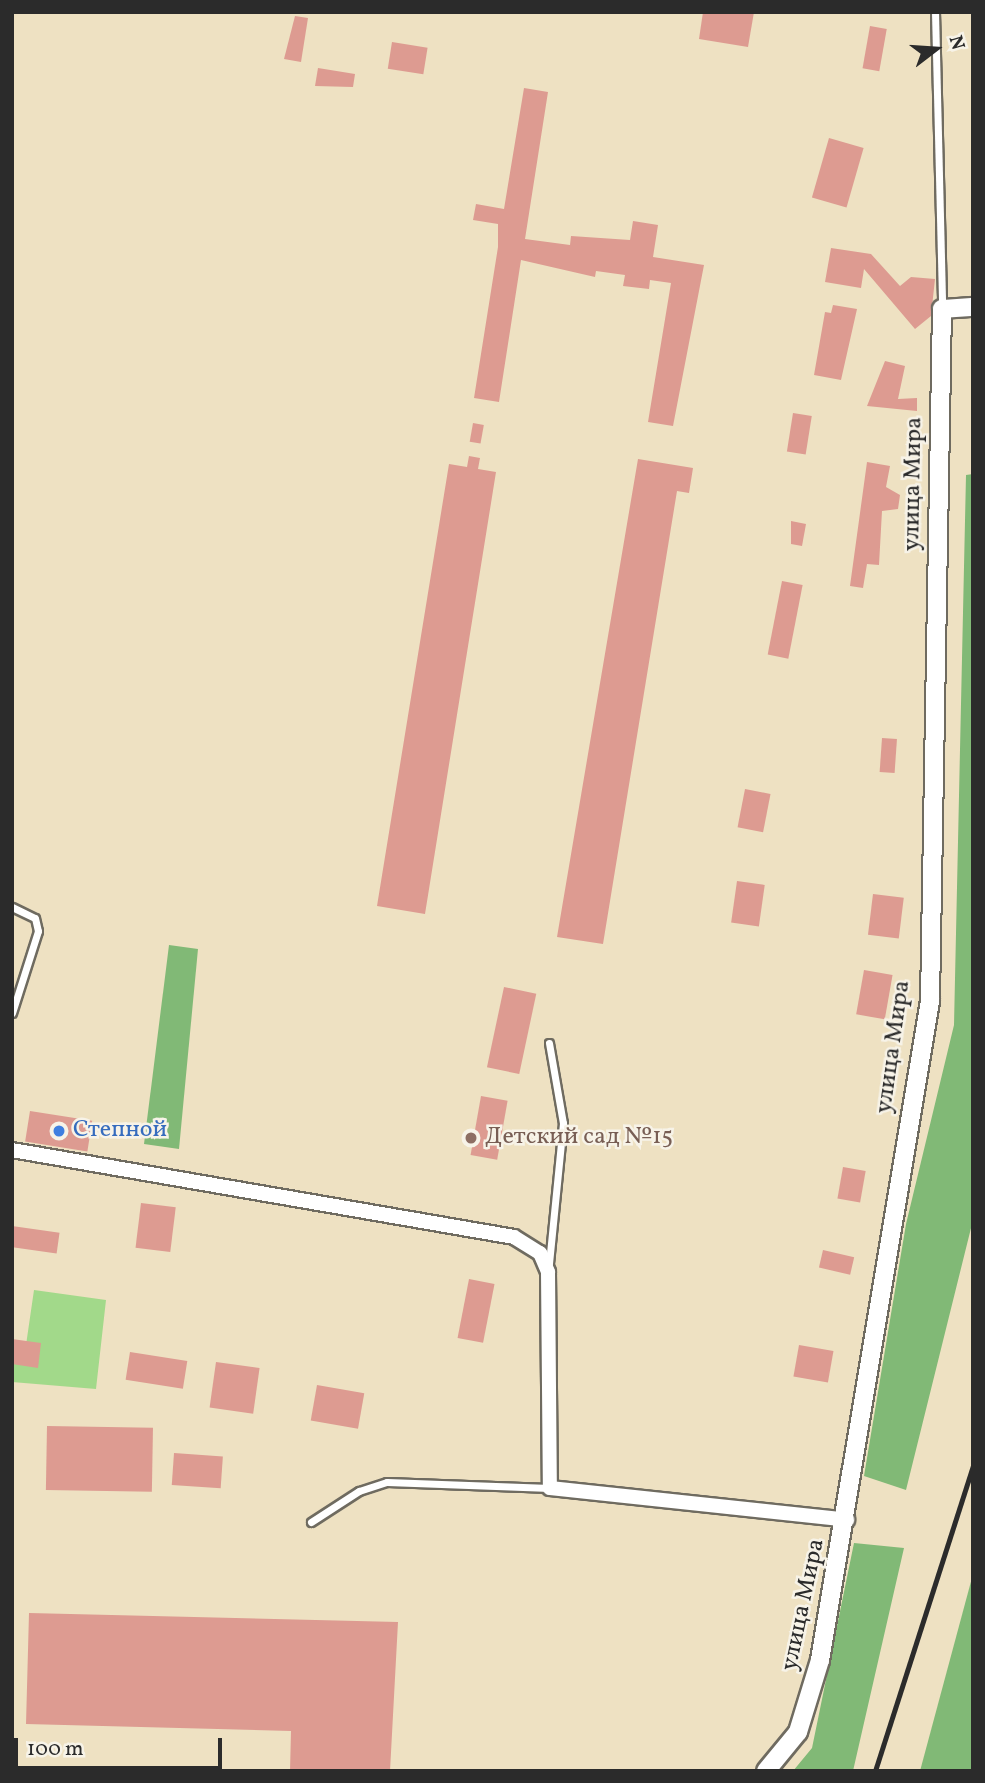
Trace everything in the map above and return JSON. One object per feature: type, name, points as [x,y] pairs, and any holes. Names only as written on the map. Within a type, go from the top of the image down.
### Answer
[{"type":"street","points":[[942,309],[973,307]]},
{"type":"street","name":"улица Мира","points":[[766,1771],[798,1731],[820,1660],[847,1520],[879,1284],[930,1000],[942,309]]},
{"type":"street","points":[[12,1150],[514,1237],[540,1253],[548,1272],[550,1488],[847,1520]]},
{"type":"lane","points":[[935,12],[942,309]]},
{"type":"lane","points":[[12,907],[35,918],[38,931],[12,1013]]},
{"type":"lane","points":[[548,1272],[563,1122],[549,1043]]},
{"type":"lane","points":[[311,1522],[359,1491],[387,1482],[550,1488]]},
{"type":"green space","points":[[973,474],[973,1220],[906,1490],[864,1476],[906,1224],[954,1025],[966,475]]},
{"type":"green space","points":[[169,945],[198,949],[179,1149],[144,1144]]},
{"type":"green space","points":[[34,1290],[106,1300],[96,1389],[12,1382],[12,1343],[26,1345]]},
{"type":"green space","points":[[854,1543],[904,1548],[853,1771],[793,1771],[812,1748]]},
{"type":"green space","points":[[973,1574],[973,1771],[920,1771]]},
{"type":"building","points":[[703,12],[754,12],[748,47],[699,39]]},
{"type":"building","points":[[295,16],[308,18],[301,62],[284,59]]},
{"type":"building","points":[[870,26],[887,29],[879,71],[863,68]]},
{"type":"building","points":[[392,42],[428,48],[423,74],[388,69]]},
{"type":"building","points":[[318,68],[355,74],[353,87],[315,86]]},
{"type":"building","points":[[524,88],[548,92],[525,239],[570,245],[571,236],[630,240],[633,221],[658,225],[653,257],[704,265],[673,426],[648,422],[671,283],[650,280],[649,289],[623,286],[625,275],[596,271],[595,277],[521,260],[499,402],[474,398],[498,247],[498,224],[473,220],[476,204],[504,209]]},
{"type":"building","points":[[829,138],[864,148],[847,208],[812,198]]},
{"type":"building","points":[[831,248],[871,254],[900,286],[911,277],[935,279],[931,316],[915,329],[864,269],[861,288],[825,282]]},
{"type":"building","points":[[833,305],[857,309],[841,380],[814,375],[825,312],[831,313]]},
{"type":"building","points":[[885,361],[905,366],[898,399],[917,398],[917,411],[867,406]]},
{"type":"building","points":[[793,413],[812,416],[806,454],[787,452]]},
{"type":"building","points":[[473,423],[484,425],[481,444],[470,442]]},
{"type":"building","points":[[469,456],[480,458],[478,469],[496,472],[425,914],[377,906],[449,464],[467,467]]},
{"type":"building","points":[[638,459],[693,468],[689,493],[677,491],[603,944],[557,937]]},
{"type":"building","points":[[867,462],[890,466],[886,487],[900,495],[898,509],[882,511],[879,565],[867,564],[863,588],[850,586]]},
{"type":"building","points":[[791,521],[806,524],[802,546],[791,544]]},
{"type":"building","points":[[782,581],[803,585],[788,659],[768,655]]},
{"type":"building","points":[[882,738],[897,739],[895,773],[880,772]]},
{"type":"building","points":[[745,789],[771,794],[763,832],[738,827]]},
{"type":"building","points":[[737,881],[765,885],[759,926],[731,923]]},
{"type":"building","points":[[873,894],[904,898],[899,938],[868,935]]},
{"type":"building","points":[[864,970],[893,975],[885,1019],[856,1014]]},
{"type":"building","points":[[504,987],[536,994],[519,1074],[487,1067]]},
{"type":"building","points":[[481,1096],[508,1101],[497,1160],[471,1155]]},
{"type":"building","name":"Степной","points":[[30,1111],[92,1121],[87,1151],[25,1142]]},
{"type":"building","points":[[843,1167],[866,1171],[860,1203],[837,1199]]},
{"type":"building","points":[[141,1203],[176,1207],[170,1252],[136,1248]]},
{"type":"building","points":[[12,1226],[60,1233],[57,1253],[12,1247]]},
{"type":"building","points":[[823,1250],[854,1257],[850,1275],[819,1268]]},
{"type":"building","points":[[469,1279],[495,1284],[483,1343],[458,1338]]},
{"type":"building","points":[[12,1339],[41,1343],[38,1368],[12,1364]]},
{"type":"building","points":[[799,1345],[833,1351],[828,1383],[793,1377]]},
{"type":"building","points":[[130,1352],[187,1361],[183,1389],[126,1380]]},
{"type":"building","points":[[216,1362],[260,1368],[253,1414],[210,1408]]},
{"type":"building","points":[[317,1385],[364,1393],[358,1429],[311,1420]]},
{"type":"building","points":[[47,1426],[153,1428],[152,1492],[46,1490]]},
{"type":"building","points":[[174,1453],[223,1456],[221,1488],[172,1485]]},
{"type":"building","points":[[29,1613],[398,1622],[390,1771],[290,1771],[291,1731],[26,1724]]},
{"type":"railway","points":[[875,1771],[973,1465]]},
{"type":"place","name":"Степной","points":[[59,1131]]},
{"type":"place","name":"Детский сад №15","points":[[471,1138]]}]
